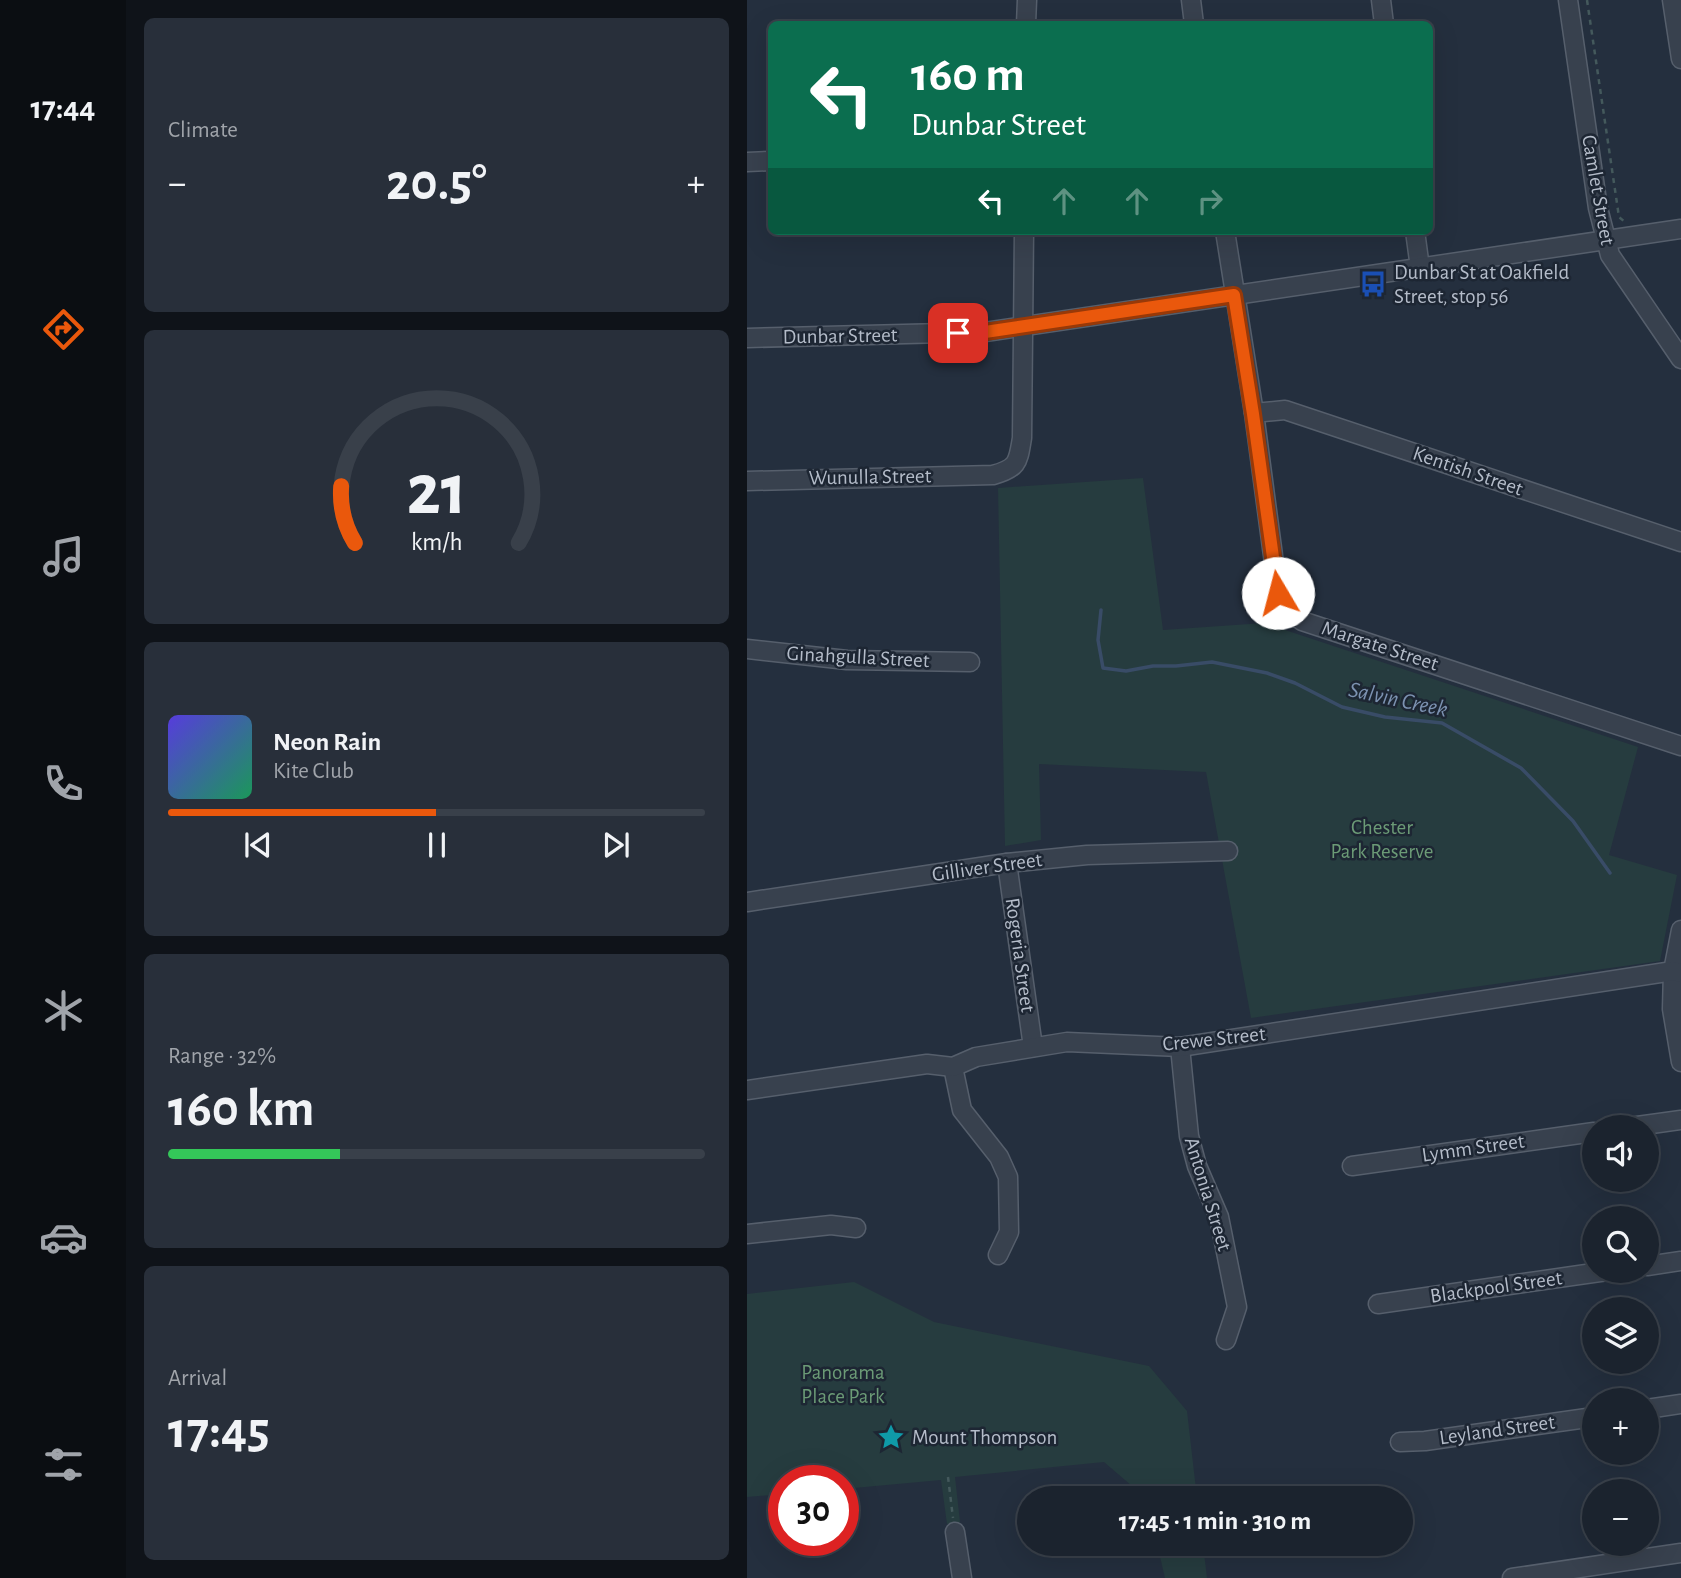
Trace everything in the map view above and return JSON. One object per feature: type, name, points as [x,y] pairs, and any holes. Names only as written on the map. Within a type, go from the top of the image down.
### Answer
[{"type":"street","points":[[1026,21],[1027,0]]},
{"type":"street","points":[[1191,0],[1194,21]]},
{"type":"street","points":[[1381,0],[1384,21]]},
{"type":"street","name":"Camlet Street","points":[[1568,0],[1598,208],[1610,255],[1681,359]]},
{"type":"street","points":[[1672,0],[1681,59]]},
{"type":"street","points":[[747,162],[768,161]]},
{"type":"street","name":"Dunbar Street","points":[[747,338],[985,332],[1681,229]]},
{"type":"street","points":[[1023,326],[1024,235]]},
{"type":"street","name":"Margate Street","points":[[1226,235],[1278,593],[1284,607],[1302,621],[1681,746]]},
{"type":"street","points":[[1415,235],[1420,268]]},
{"type":"street","name":"Wunulla Street","points":[[747,481],[993,475],[1007,471],[1018,460],[1022,438],[1023,326]]},
{"type":"street","name":"Kentish Street","points":[[1253,414],[1285,410],[1681,542]]},
{"type":"street","name":"Ginahgulla Street","points":[[747,649],[847,660],[970,662]]},
{"type":"street","name":"Gilliver Street","points":[[747,902],[1007,863],[1087,855],[1228,851]]},
{"type":"street","name":"Rogeria Street","points":[[1007,863],[1033,1047]]},
{"type":"street","points":[[1681,930],[1672,1009],[1681,1062]]},
{"type":"street","name":"Crewe Street","points":[[747,1090],[927,1064],[953,1067],[976,1057],[1067,1042],[1180,1047],[1677,972]]},
{"type":"street","name":"Antonia Street","points":[[1180,1047],[1189,1136],[1197,1166],[1219,1216],[1237,1307],[1226,1340]]},
{"type":"street","points":[[953,1067],[962,1110],[1000,1157],[1008,1177],[1009,1232],[998,1255]]},
{"type":"street","points":[[1659,1123],[1681,1120]]},
{"type":"street","name":"Lymm Street","points":[[1352,1166],[1582,1134]]},
{"type":"street","points":[[747,1234],[831,1224],[856,1228]]},
{"type":"street","points":[[1659,1264],[1681,1261]]},
{"type":"street","name":"Blackpool Street","points":[[1378,1304],[1582,1275]]},
{"type":"street","points":[[1659,1407],[1681,1404]]},
{"type":"street","name":"Leyland Street","points":[[1400,1442],[1425,1441],[1582,1419]]},
{"type":"street","points":[[955,1532],[962,1578]]},
{"type":"street","points":[[1512,1578],[1681,1553]]},
{"type":"path","points":[[1587,0],[1619,217],[1625,223],[1621,228]]},
{"type":"path","points":[[948,1478],[955,1532]]},
{"type":"green space","name":"Chester Park Reserve","points":[[1143,478],[1163,630],[1264,623],[1638,747],[1609,855],[1677,875],[1660,961],[1251,1018],[1206,772],[1039,764],[1041,840],[1005,846],[998,488]]},
{"type":"green space","name":"Panorama Place Park","points":[[854,1282],[934,1322],[1149,1366],[1187,1411],[1196,1486],[1132,1486],[1104,1462],[955,1477],[960,1522],[947,1524],[941,1480],[859,1488],[859,1465],[768,1465],[768,1495],[747,1497],[747,1294]]},
{"type":"green space","points":[[1160,1556],[1204,1556],[1207,1578],[1165,1578]]},
{"type":"waterway","name":"Salvin Creek","points":[[1101,610],[1098,640],[1103,668],[1126,671],[1153,666],[1212,662],[1267,673],[1295,683],[1342,707],[1385,717],[1442,723],[1521,768],[1573,821],[1610,873]]},
{"type":"place","name":"Dunbar St at Oakfield Street, stop 56","points":[[1373,284]]},
{"type":"place","name":"Mount Thompson","points":[[891,1437]]},
{"type":"route","points":[[958,333],[985,332],[1234,295],[1278,593]]}]
